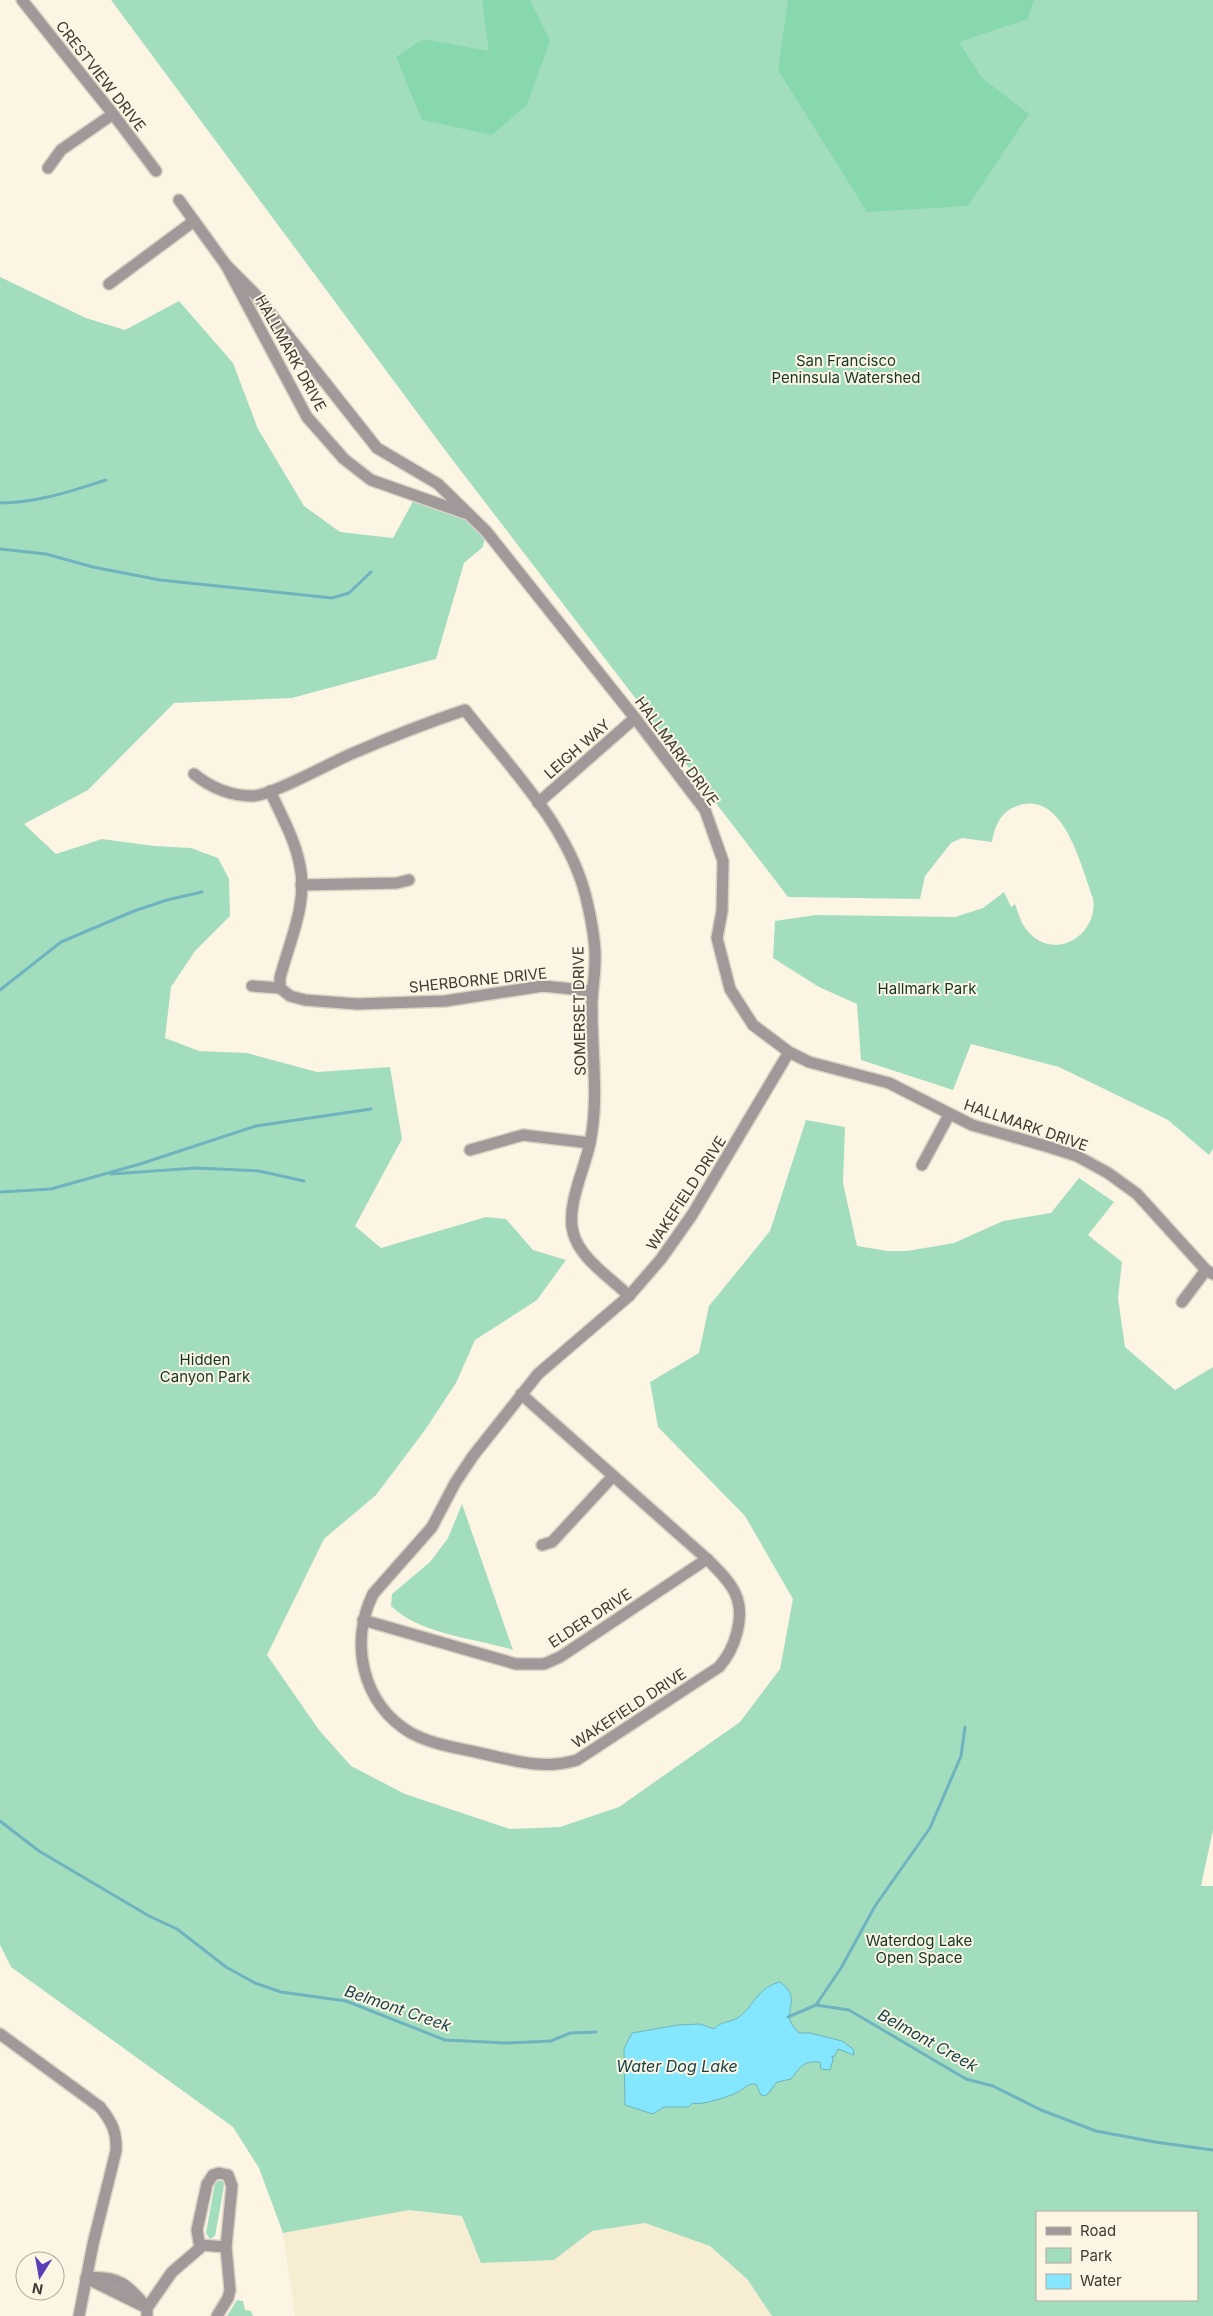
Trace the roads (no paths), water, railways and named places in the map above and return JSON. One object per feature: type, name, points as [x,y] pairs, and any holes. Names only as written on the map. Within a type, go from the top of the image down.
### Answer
[{"type":"street","name":"CRESTVIEW DRIVE","points":[[22,0],[114,114],[156,171]]},
{"type":"street","points":[[48,168],[61,150],[114,114]]},
{"type":"street","name":"HALLMARK DRIVE","points":[[179,200],[226,265],[308,417],[344,459],[371,480],[469,514]]},
{"type":"street","points":[[109,284],[194,221]]},
{"type":"street","name":"HALLMARK DRIVE","points":[[226,265],[255,294],[377,448],[438,484],[486,530],[635,718],[705,810],[723,861],[722,911],[717,938],[730,989],[753,1025],[789,1052],[809,1062],[889,1083],[972,1125],[1077,1156],[1108,1173],[1137,1194],[1209,1272]]},
{"type":"street","name":"SOMERSET DRIVE","points":[[270,791],[352,754],[465,710],[538,803],[574,858],[583,886],[595,960],[592,991],[595,1087],[590,1143],[574,1199],[572,1231],[581,1250],[629,1296]]},
{"type":"street","name":"LEIGH WAY","points":[[538,803],[635,718]]},
{"type":"street","points":[[194,774],[207,785],[236,794],[255,796],[270,791],[293,841],[300,868],[299,910],[280,978],[280,988]]},
{"type":"street","points":[[301,884],[397,883],[409,880]]},
{"type":"street","name":"SHERBORNE DRIVE","points":[[252,986],[280,988],[290,996],[305,1000],[357,1004],[444,1001],[543,986],[592,991]]},
{"type":"street","name":"WAKEFIELD DRIVE","points":[[521,1394],[722,1573],[735,1593],[739,1608],[735,1639],[726,1660],[710,1674],[577,1760],[561,1765],[530,1764],[432,1742],[412,1733],[396,1722],[381,1707],[366,1676],[361,1647],[363,1620],[373,1594],[432,1527],[455,1483],[521,1394],[538,1374],[629,1296],[662,1259],[692,1215],[789,1052]]},
{"type":"street","points":[[922,1165],[949,1115]]},
{"type":"street","points":[[470,1150],[523,1135],[590,1143]]},
{"type":"street","points":[[1182,1302],[1209,1272]]},
{"type":"street","points":[[542,1546],[552,1542],[613,1476]]},
{"type":"street","name":"ELDER DRIVE","points":[[363,1620],[516,1664],[544,1664],[560,1657],[707,1559]]},
{"type":"street","points":[[0,2034],[100,2107],[112,2121],[117,2136],[116,2151],[79,2316]]},
{"type":"street","points":[[86,2278],[108,2277],[115,2280],[134,2291],[147,2312],[172,2272],[198,2251],[201,2245],[198,2230],[207,2184],[213,2175],[219,2173],[228,2176],[232,2186],[226,2247],[230,2294],[217,2316]]},
{"type":"street","points":[[201,2245],[226,2247]]},
{"type":"water","name":"Water Dog Lake","points":[[780,1982],[790,1993],[790,2018],[799,2033],[810,2033],[842,2041],[853,2049],[854,2055],[838,2049],[834,2057],[832,2056],[833,2060],[830,2070],[821,2069],[820,2062],[805,2064],[791,2079],[777,2082],[766,2096],[761,2095],[756,2084],[753,2084],[721,2099],[697,2104],[693,2103],[688,2107],[664,2107],[653,2114],[625,2105],[624,2049],[632,2033],[678,2025],[700,2024],[714,2029],[716,2026],[739,2017],[766,1988]]},
{"type":"waterway","points":[[0,503],[41,499],[106,480]]},
{"type":"waterway","points":[[0,549],[46,554],[93,567],[160,580],[332,598],[349,593],[371,572]]},
{"type":"waterway","points":[[0,990],[61,942],[134,911],[167,900],[202,892]]},
{"type":"waterway","points":[[0,1192],[51,1189],[140,1164],[256,1126],[371,1109]]},
{"type":"waterway","points":[[111,1174],[196,1168],[259,1171],[304,1181]]},
{"type":"waterway","points":[[816,2005],[841,1968],[875,1906],[930,1828],[961,1756],[965,1727]]},
{"type":"waterway","name":"Belmont Creek","points":[[0,1821],[39,1851],[149,1916],[177,1929],[226,1967],[255,1983],[281,1992],[346,2001],[445,2040],[506,2043],[551,2041],[570,2033],[596,2032]]},
{"type":"waterway","name":"Belmont Creek","points":[[788,2017],[816,2005],[849,2010],[966,2079],[993,2086],[1041,2110],[1096,2131],[1213,2150]]},
{"type":"park label","name":"San Francisco Peninsula Watershed","points":[[846,368]]},
{"type":"park label","name":"Hallmark Park","points":[[927,988]]},
{"type":"park label","name":"Hidden Canyon Park","points":[[205,1368]]},
{"type":"park label","name":"Waterdog Lake Open Space","points":[[919,1948]]}]
